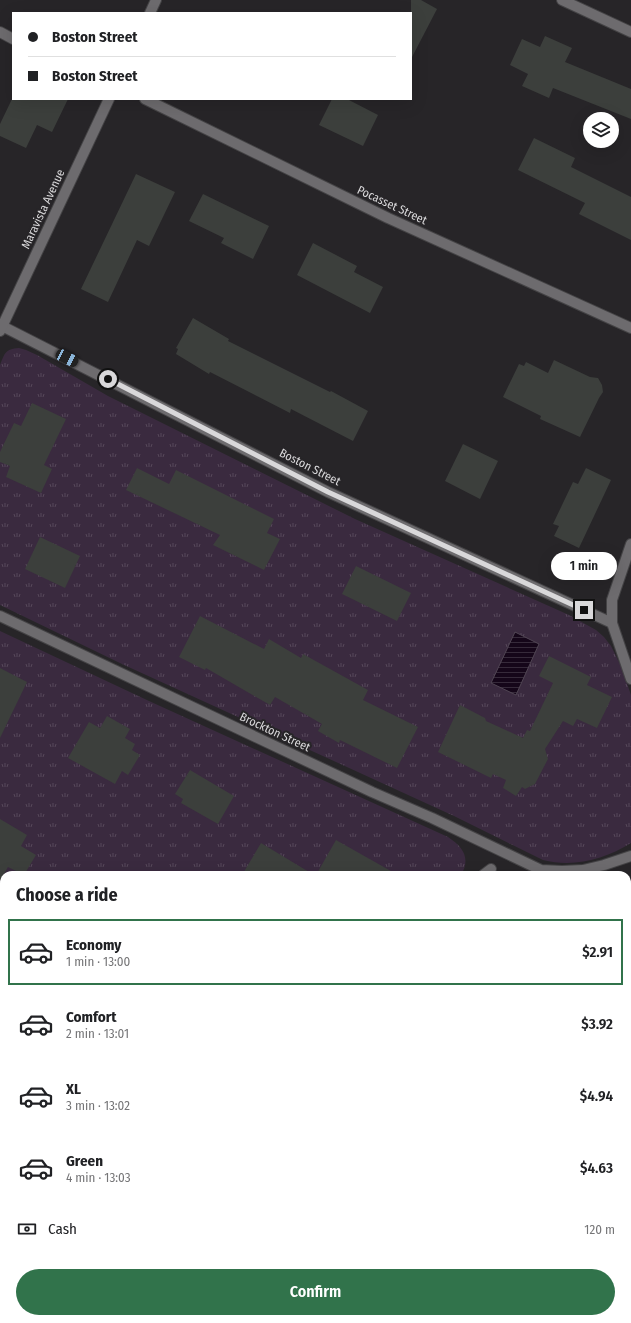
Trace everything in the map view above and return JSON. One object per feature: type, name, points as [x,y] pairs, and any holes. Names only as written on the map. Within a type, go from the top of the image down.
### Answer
[{"type":"street","points":[[150,12],[156,0]]},
{"type":"street","points":[[562,0],[631,32]]},
{"type":"street","points":[[0,32],[12,38]]},
{"type":"street","name":"Maravista Avenue","points":[[1,327],[109,100]]},
{"type":"street","name":"Pocasset Street","points":[[147,100],[388,218],[631,328]]},
{"type":"street","name":"Boston Street","points":[[1,327],[328,492],[612,623]]},
{"type":"street","points":[[631,544],[612,600],[612,623],[631,679]]},
{"type":"street","name":"Brockton Street","points":[[0,616],[372,792],[432,818],[541,870],[583,870],[604,866],[631,856]]},
{"type":"green space","points":[[19,348],[37,355],[108,396],[355,519],[569,615],[596,630],[611,646],[621,666],[631,695],[631,843],[600,858],[566,863],[543,860],[454,816],[122,664],[0,605],[0,365],[6,352],[11,349]]},
{"type":"green space","points":[[0,631],[149,701],[448,837],[458,845],[464,853],[465,858],[463,871],[0,871]]},
{"type":"shaded area","points":[[515,632],[539,644],[516,695],[491,683]]},
{"type":"building","points":[[411,0],[421,0],[437,9],[412,57],[412,12]]},
{"type":"building","points":[[545,36],[572,48],[565,62],[631,89],[631,119],[619,114],[619,112],[613,112],[553,88],[549,98],[522,86],[528,74],[510,65],[522,39],[540,47]]},
{"type":"building","points":[[12,99],[68,100],[52,132],[37,125],[26,148],[0,136],[0,124]]},
{"type":"building","points":[[332,100],[349,100],[378,115],[363,146],[319,125]]},
{"type":"building","points":[[534,138],[575,158],[571,167],[631,197],[631,240],[579,214],[585,203],[518,170]]},
{"type":"building","points":[[136,174],[175,192],[149,246],[137,240],[108,302],[81,289]]},
{"type":"building","points":[[203,194],[269,226],[253,259],[221,243],[224,238],[189,221]]},
{"type":"building","points":[[313,243],[357,266],[354,272],[383,287],[370,313],[297,275]]},
{"type":"building","points":[[193,318],[229,339],[228,341],[330,392],[331,391],[368,411],[353,441],[291,409],[290,413],[210,372],[209,374],[176,354],[178,349],[176,348]]},
{"type":"building","points":[[554,360],[590,377],[598,378],[602,385],[603,392],[580,437],[540,419],[541,416],[503,397],[519,364],[524,366],[526,362],[548,373]]},
{"type":"building","points":[[32,403],[66,419],[44,465],[52,469],[41,493],[6,477],[10,466],[0,462],[0,452],[14,423],[21,426]]},
{"type":"building","points":[[463,444],[498,461],[480,499],[445,481]]},
{"type":"building","points":[[137,468],[169,484],[176,470],[274,519],[267,533],[280,539],[264,570],[213,545],[220,535],[126,490]]},
{"type":"building","points":[[586,468],[611,480],[579,548],[554,536],[559,526],[553,524],[573,482],[578,484]]},
{"type":"building","points":[[40,537],[80,556],[65,588],[25,569]]},
{"type":"building","points":[[356,566],[411,593],[397,621],[342,594]]},
{"type":"building","points":[[200,616],[264,649],[269,639],[301,658],[303,654],[368,690],[363,700],[418,727],[397,768],[340,740],[339,743],[318,731],[322,724],[275,697],[270,705],[206,668],[205,670],[179,657]]},
{"type":"building","points":[[549,656],[591,677],[587,685],[612,697],[597,728],[577,719],[573,726],[563,721],[545,749],[548,759],[535,784],[525,789],[522,787],[516,796],[503,788],[506,780],[493,774],[491,778],[438,752],[460,705],[485,718],[486,721],[523,738],[527,730],[530,731],[553,683],[539,676]]},
{"type":"building","points":[[0,668],[27,682],[0,738]]},
{"type":"building","points":[[107,716],[130,729],[125,738],[135,744],[132,750],[140,755],[128,775],[122,771],[115,784],[68,758],[89,722],[100,728]]},
{"type":"building","points":[[190,770],[234,796],[218,824],[181,803],[183,799],[175,794]]},
{"type":"building","points":[[0,819],[27,835],[21,846],[36,855],[26,871],[16,871],[8,867],[6,871],[0,871]]},
{"type":"building","points":[[336,840],[391,871],[318,871]]},
{"type":"building","points":[[261,843],[307,871],[244,871]]},
{"type":"route","points":[[108,379],[328,492],[584,610]]}]
